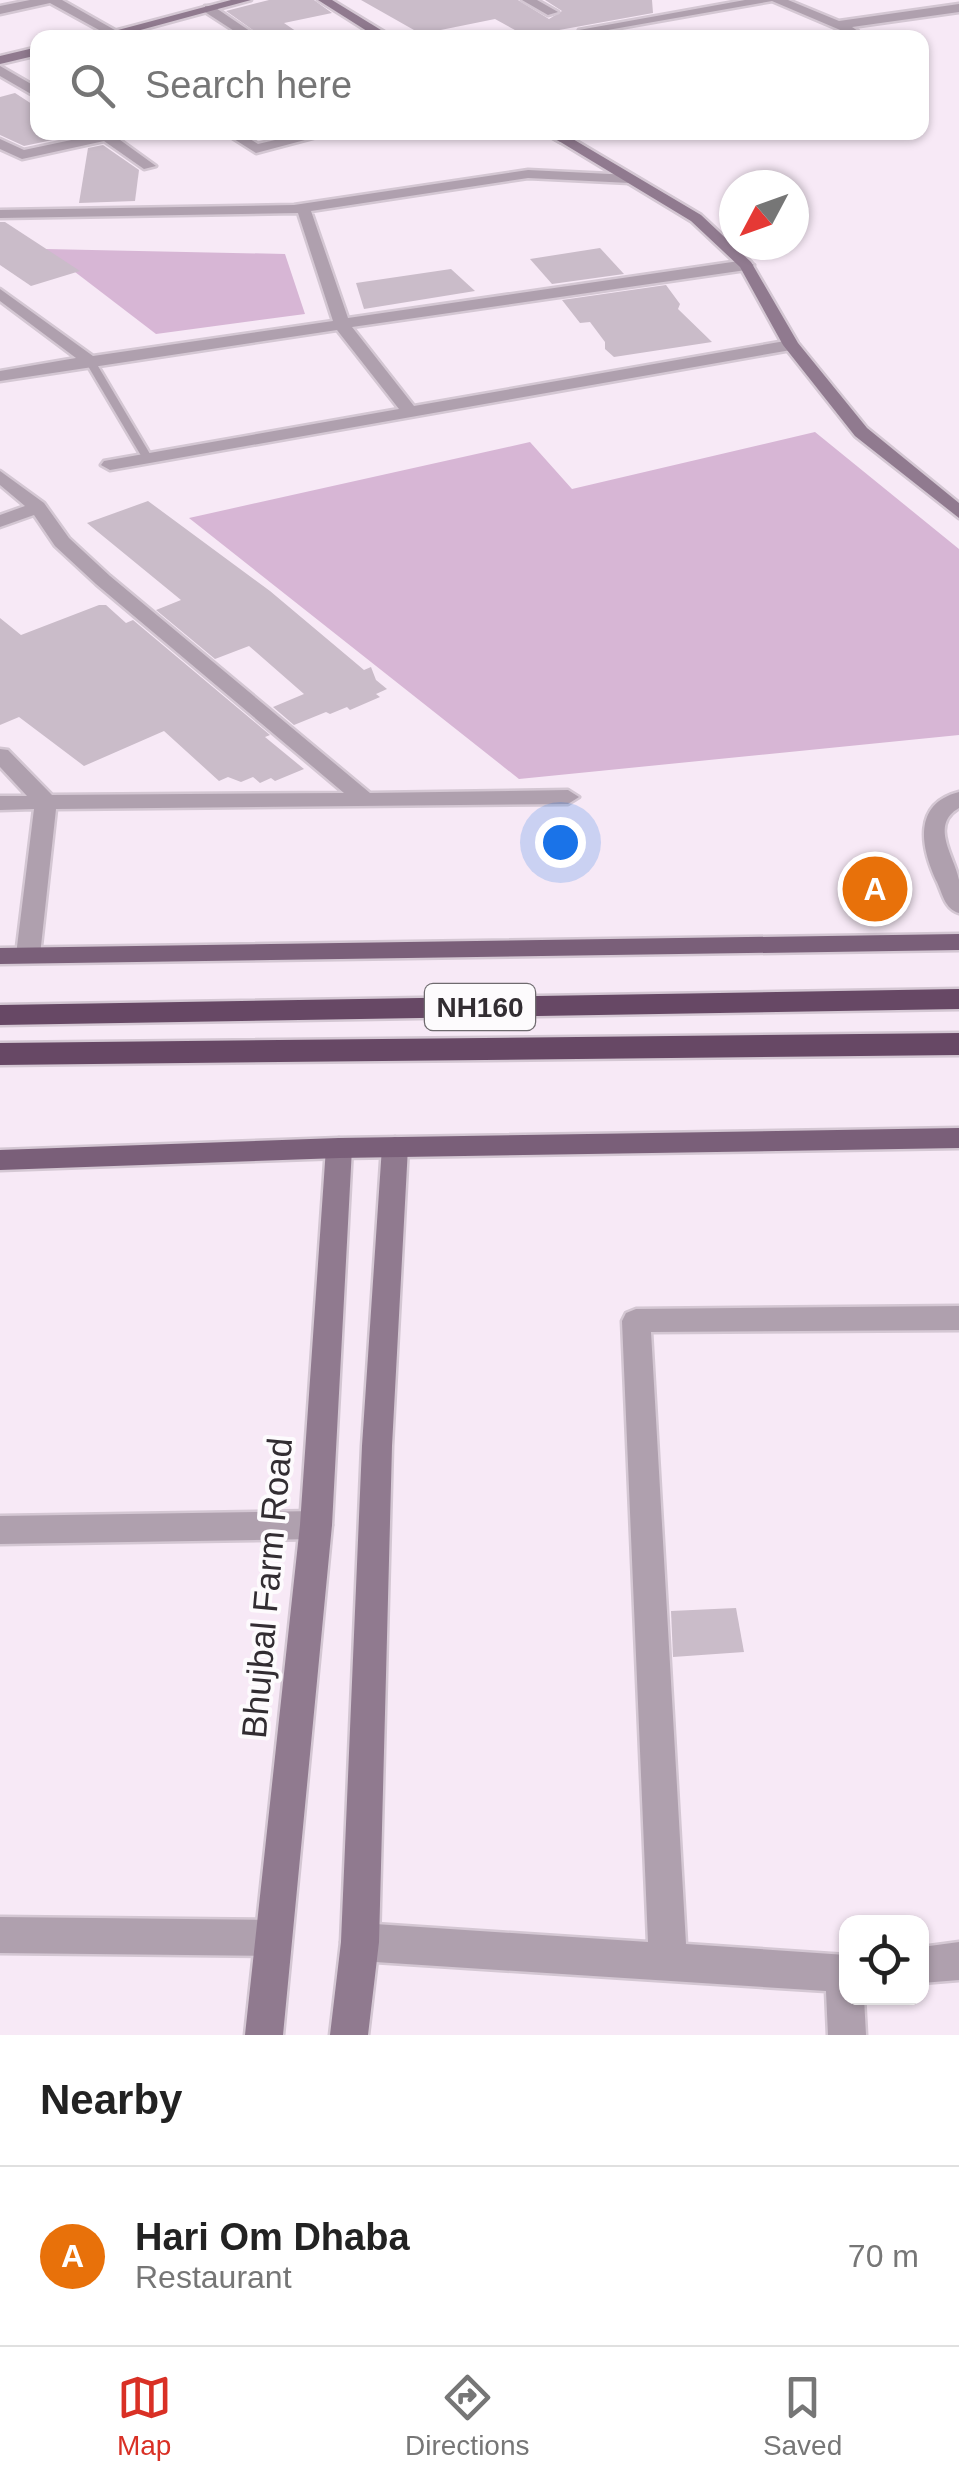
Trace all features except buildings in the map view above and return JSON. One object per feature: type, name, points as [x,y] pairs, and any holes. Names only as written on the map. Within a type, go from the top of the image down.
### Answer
[{"type":"highway","name":"NH160","points":[[0,1015],[959,999]]},
{"type":"highway","name":"NH160","points":[[0,1054],[959,1044]]},
{"type":"main road","points":[[0,956],[959,942]]},
{"type":"main road","points":[[0,1160],[339,1148],[959,1138]]},
{"type":"street","points":[[0,10],[50,0],[110,30]]},
{"type":"street","points":[[121,30],[244,0]]},
{"type":"street","points":[[324,0],[375,30]]},
{"type":"street","points":[[528,0],[552,12]]},
{"type":"street","points":[[569,21],[585,30],[766,0]]},
{"type":"street","points":[[778,0],[848,30]]},
{"type":"street","points":[[218,4],[246,30]]},
{"type":"street","points":[[839,25],[959,8]]},
{"type":"street","points":[[0,60],[30,53]]},
{"type":"street","points":[[0,70],[30,89]]},
{"type":"street","points":[[0,144],[17,154],[28,154],[83,140]]},
{"type":"street","points":[[110,140],[150,166]]},
{"type":"street","points":[[242,140],[256,149],[295,140]]},
{"type":"street","points":[[564,140],[696,218],[746,265],[791,345],[861,432],[959,512]]},
{"type":"street","points":[[0,214],[302,207],[528,174],[630,179]]},
{"type":"street","points":[[302,207],[342,325],[410,412]]},
{"type":"street","points":[[0,376],[746,265]]},
{"type":"street","points":[[0,294],[90,361]]},
{"type":"street","points":[[110,465],[791,345]]},
{"type":"street","points":[[0,476],[38,507],[62,542],[103,580],[365,800]]},
{"type":"street","points":[[0,521],[38,507]]},
{"type":"street","points":[[0,755],[46,802]]},
{"type":"street","points":[[0,803],[568,797]]},
{"type":"street","points":[[959,799],[944,804],[933,819],[933,844],[959,906]]},
{"type":"street","points":[[28,955],[46,802]]},
{"type":"street","points":[[350,2035],[360,1942],[376,1446],[395,1147]]},
{"type":"street","name":"Bhujbal Farm Road","points":[[264,2035],[316,1525],[339,1148]]},
{"type":"street","points":[[668,1962],[636,1321],[959,1318]]},
{"type":"street","points":[[0,1530],[316,1525]]},
{"type":"street","points":[[0,1935],[272,1938]]},
{"type":"street","points":[[360,1942],[839,1973]]},
{"type":"street","points":[[929,1964],[959,1962]]},
{"type":"street","points":[[846,2005],[847,2035]]},
{"type":"lane","points":[[90,361],[148,459]]},
{"type":"shaded area","points":[[45,249],[285,254],[305,314],[156,334]]},
{"type":"shaded area","points":[[815,432],[959,549],[959,735],[519,779],[189,518],[530,442],[572,489]]},
{"type":"place","name":"Hari Om Dhaba","points":[[875,889]]}]
